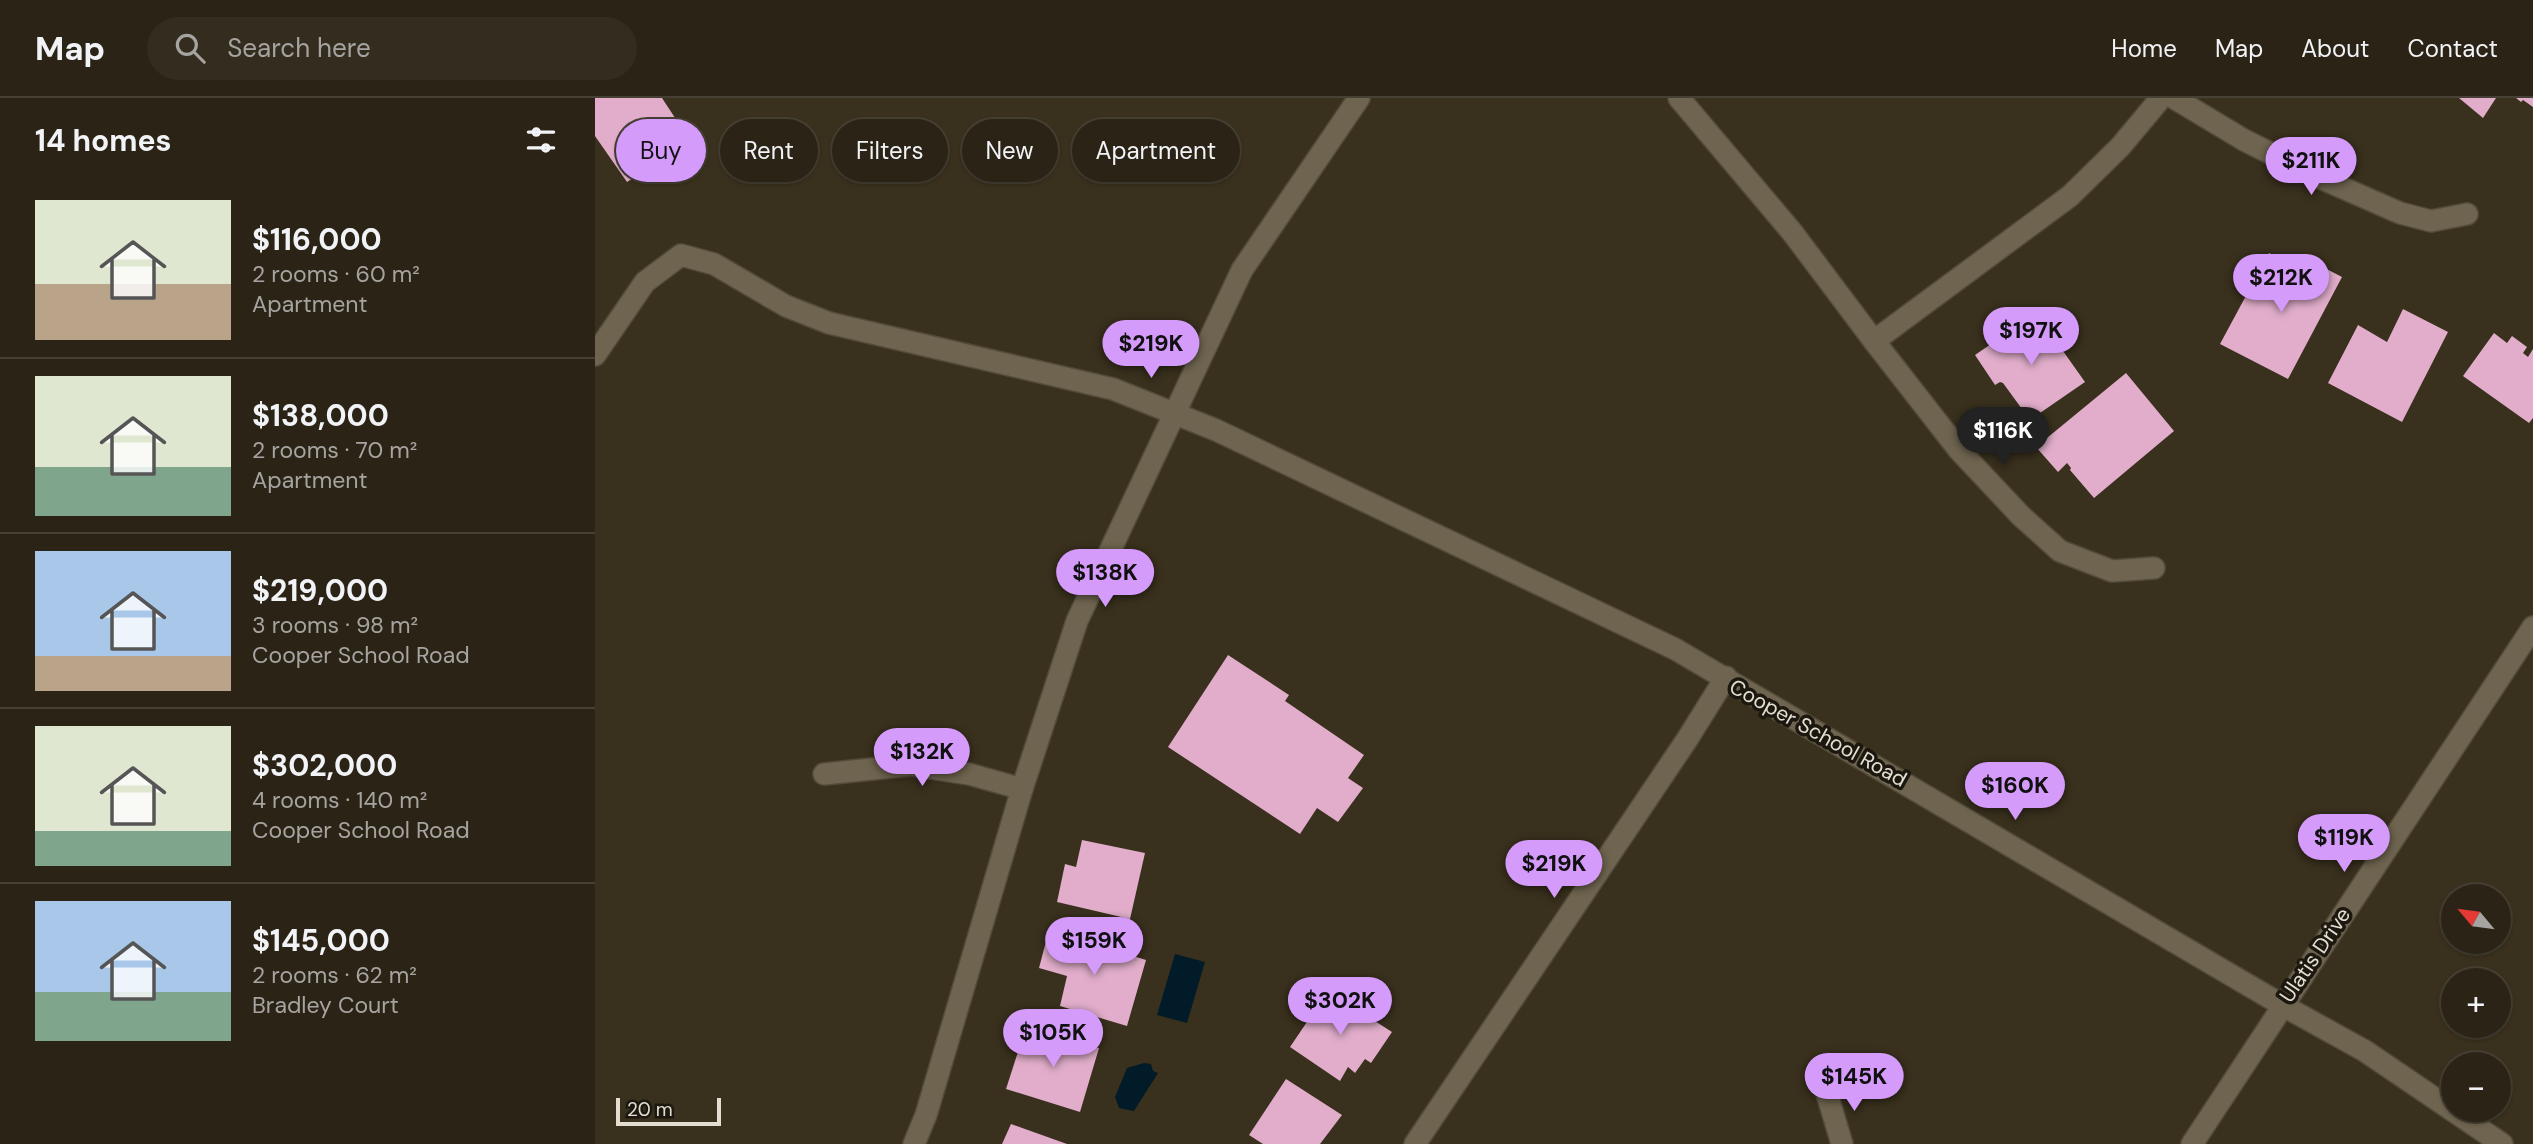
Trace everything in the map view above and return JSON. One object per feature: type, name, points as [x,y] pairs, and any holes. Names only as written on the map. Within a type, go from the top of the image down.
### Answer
[{"type":"street","points":[[914,1144],[926,1115],[1022,789],[1077,621],[1242,270],[1359,98]]},
{"type":"street","points":[[1679,98],[1793,232],[1959,450],[2021,516],[2060,551],[2112,571],[2154,568]]},
{"type":"street","points":[[1874,341],[2070,196],[2120,147],[2161,98]]},
{"type":"street","points":[[2174,98],[2244,140],[2293,165],[2400,213],[2431,221],[2467,214]]},
{"type":"street","points":[[595,355],[645,282],[681,256],[714,264],[786,306],[829,323],[1113,389],[1216,430],[1675,649],[1726,677]]},
{"type":"street","name":"Ulatis Drive","points":[[2192,1144],[2533,627]]},
{"type":"street","name":"Cooper School Road","points":[[1415,1144],[1688,738],[1726,677],[2282,1005],[2365,1051],[2502,1144]]},
{"type":"street","points":[[824,774],[911,765],[969,774],[1022,789]]},
{"type":"street","points":[[1827,1094],[1842,1144]]},
{"type":"water","points":[[1175,954],[1205,962],[1187,1023],[1157,1015]]},
{"type":"water","points":[[1144,1063],[1151,1064],[1153,1071],[1158,1073],[1134,1111],[1119,1108],[1115,1097],[1127,1068]]},
{"type":"building","points":[[595,98],[662,98],[676,119],[616,119],[616,166],[595,136]]},
{"type":"building","points":[[2459,98],[2496,98],[2483,118]]},
{"type":"building","points":[[2516,98],[2533,98],[2533,107],[2523,100],[2521,102]]},
{"type":"building","points":[[2269,253],[2306,274],[2313,262],[2342,277],[2288,379],[2220,344]]},
{"type":"building","points":[[2403,309],[2448,332],[2402,422],[2328,383],[2358,325],[2387,342]]},
{"type":"building","points":[[2036,313],[2085,382],[2030,420],[2003,383],[1995,385],[1975,355]]},
{"type":"building","points":[[2494,333],[2507,343],[2512,336],[2527,347],[2523,353],[2528,357],[2533,349],[2533,418],[2529,423],[2463,376]]},
{"type":"building","points":[[2126,373],[2174,431],[2094,498],[2067,463],[2058,472],[2036,447]]},
{"type":"building","points":[[1228,655],[1289,695],[1285,701],[1364,755],[1348,778],[1363,788],[1338,822],[1317,808],[1300,834],[1168,747]]},
{"type":"building","points":[[1082,840],[1145,853],[1130,919],[1057,902],[1065,864],[1076,867]]},
{"type":"building","points":[[1049,930],[1146,960],[1127,1026],[1060,1006],[1067,976],[1039,968]]},
{"type":"building","points":[[1328,991],[1392,1032],[1371,1063],[1365,1059],[1355,1073],[1348,1067],[1340,1081],[1290,1047]]},
{"type":"building","points":[[1026,1027],[1099,1048],[1080,1112],[1006,1089]]},
{"type":"building","points":[[1286,1079],[1342,1115],[1320,1144],[1263,1144],[1249,1135]]},
{"type":"building","points":[[1011,1124],[1067,1144],[1002,1144]]}]
